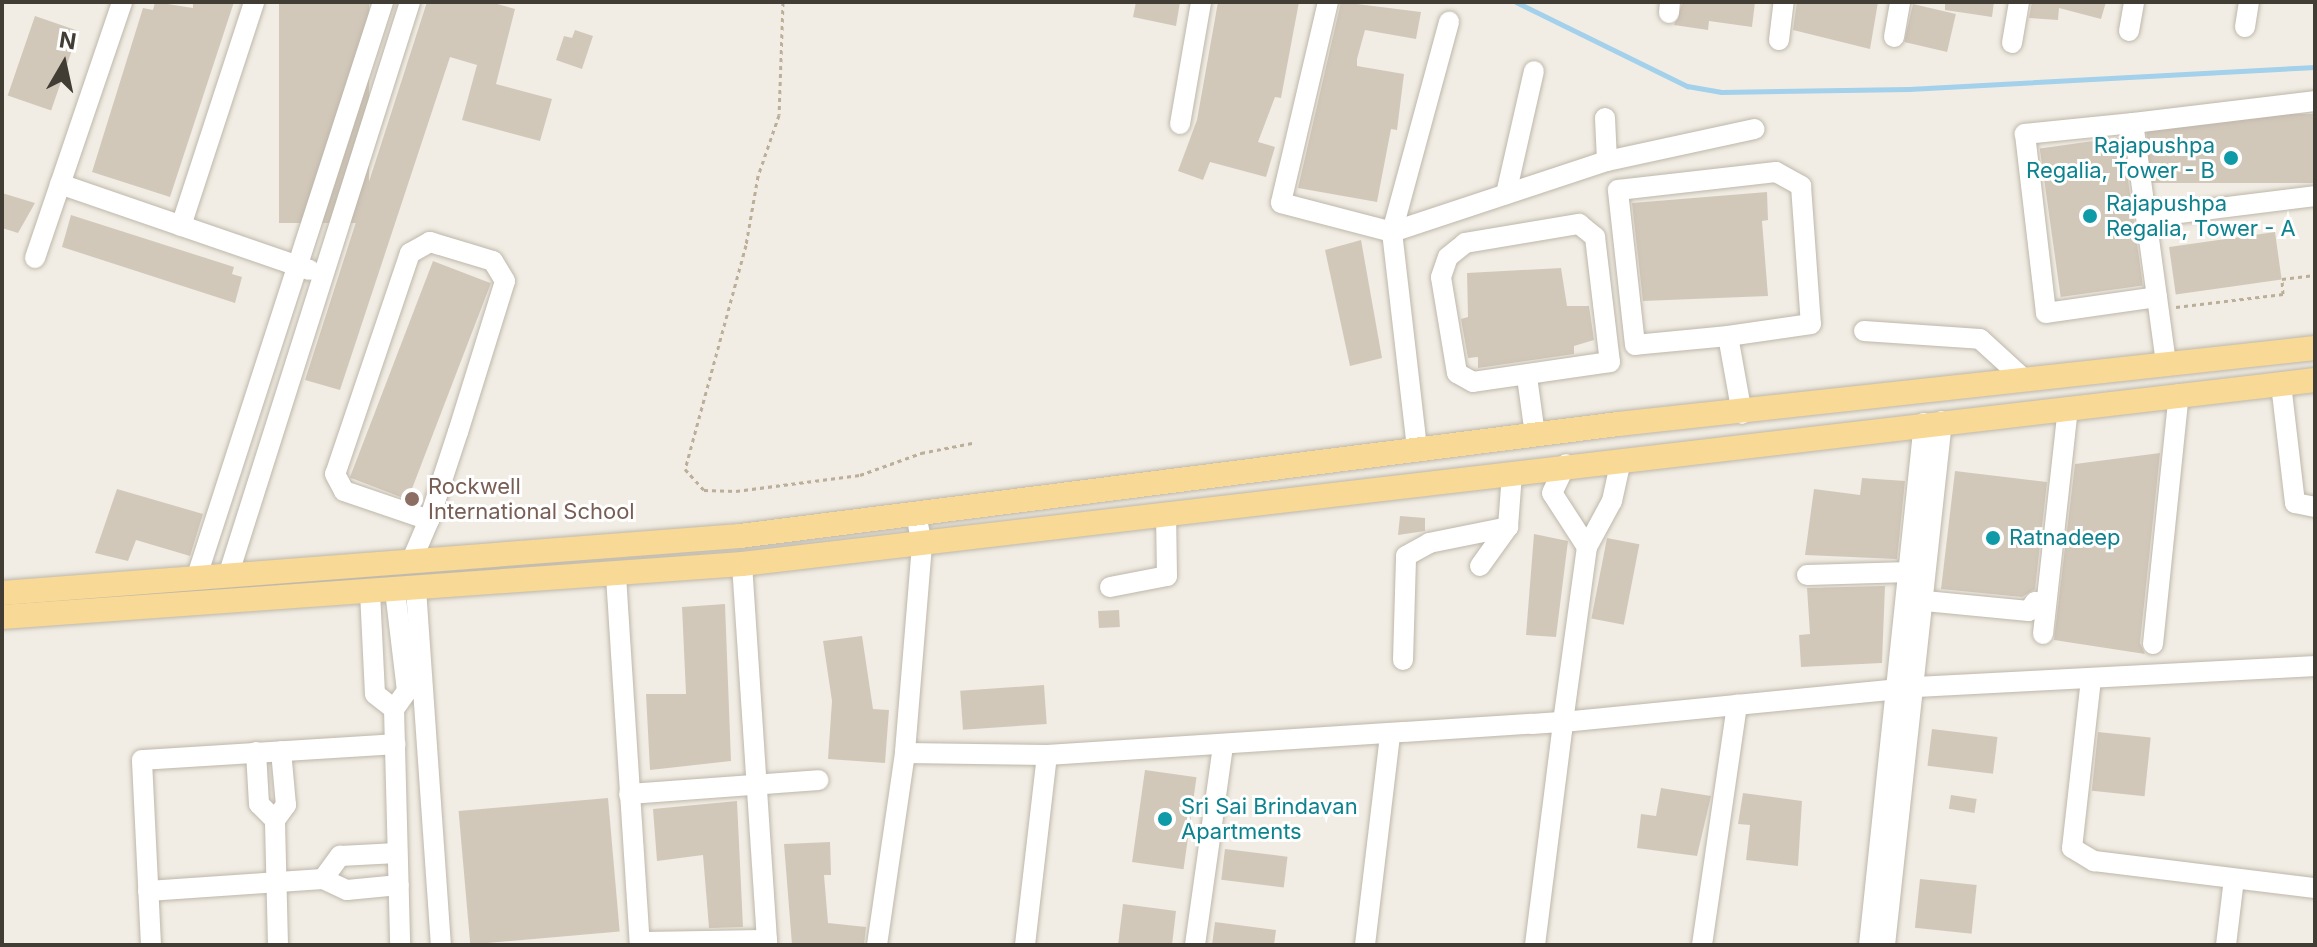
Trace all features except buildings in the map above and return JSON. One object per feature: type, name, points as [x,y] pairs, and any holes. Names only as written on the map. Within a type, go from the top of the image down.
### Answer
[{"type":"main road","points":[[2,593],[740,536],[1417,448],[2315,348]]},
{"type":"main road","points":[[2,617],[616,576],[742,564],[1512,474],[1566,464],[2315,380]]},
{"type":"main road","points":[[1191,479],[1195,510]]},
{"type":"street","points":[[35,258],[122,2]]},
{"type":"street","points":[[181,226],[254,2]]},
{"type":"street","points":[[196,579],[383,2]]},
{"type":"street","points":[[228,576],[410,2]]},
{"type":"street","points":[[1180,124],[1201,2]]},
{"type":"street","points":[[1328,2],[1281,203],[1392,232],[1607,161],[1755,129]]},
{"type":"street","points":[[1779,40],[1784,2]]},
{"type":"street","points":[[1894,37],[1900,2]]},
{"type":"street","points":[[2012,43],[2019,2]]},
{"type":"street","points":[[2129,31],[2134,2]]},
{"type":"street","points":[[2245,27],[2249,2]]},
{"type":"street","points":[[1417,448],[1392,232],[1449,22]]},
{"type":"street","points":[[1506,194],[1534,71]]},
{"type":"street","points":[[2157,294],[2046,313],[2025,134],[2315,101]]},
{"type":"street","points":[[1605,118],[1607,161]]},
{"type":"street","points":[[2133,123],[2166,363]]},
{"type":"street","points":[[1776,172],[1795,178],[1811,324],[1728,336],[1635,345],[1618,190],[1776,172]]},
{"type":"street","points":[[60,184],[323,274]]},
{"type":"street","points":[[2147,217],[2315,196]]},
{"type":"street","points":[[1579,224],[1595,237],[1610,362],[1527,377],[1473,382],[1457,373],[1441,277],[1448,257],[1465,243],[1579,224]]},
{"type":"street","points":[[411,562],[429,520],[505,281],[493,261],[430,242],[410,253],[335,474],[344,491],[429,520]]},
{"type":"street","points":[[1864,331],[1980,339],[2025,380]]},
{"type":"street","points":[[1728,336],[1742,414]]},
{"type":"street","points":[[1527,377],[1535,435]]},
{"type":"street","points":[[2281,384],[2295,503],[2315,507]]},
{"type":"street","points":[[258,391],[282,399]]},
{"type":"street","points":[[2153,644],[2179,394]]},
{"type":"street","points":[[2043,634],[2068,407]]},
{"type":"street","points":[[1869,945],[1908,688],[1925,601],[1927,485],[1933,422]]},
{"type":"street","points":[[1535,945],[1587,547],[1612,501],[1621,460]]},
{"type":"street","points":[[1566,464],[1552,493],[1587,547]]},
{"type":"street","points":[[1480,566],[1508,527],[1512,474]]},
{"type":"street","points":[[1885,945],[1908,688],[1910,572],[1927,485]]},
{"type":"street","points":[[1110,587],[1167,576],[1166,513]]},
{"type":"street","points":[[877,945],[905,753],[922,545],[916,514]]},
{"type":"street","points":[[1403,660],[1406,556],[1429,543],[1508,527]]},
{"type":"street","points":[[616,576],[640,944],[767,942],[742,564]]},
{"type":"street","points":[[1807,575],[1910,572]]},
{"type":"street","points":[[400,945],[394,709],[407,691],[406,589]]},
{"type":"street","points":[[406,589],[441,945]]},
{"type":"street","points":[[370,592],[375,694],[394,709]]},
{"type":"street","points":[[1925,601],[2027,611],[2035,602]]},
{"type":"street","points":[[905,753],[1047,755],[1223,747],[1563,722],[1908,688],[2315,666]]},
{"type":"street","points":[[2091,679],[2072,848],[2094,861],[2315,888]]},
{"type":"street","points":[[1702,945],[1737,705]]},
{"type":"street","points":[[1365,945],[1390,734]]},
{"type":"street","points":[[151,945],[140,763],[395,744]]},
{"type":"street","points":[[1195,945],[1223,747]]},
{"type":"street","points":[[278,945],[275,820],[286,805],[281,751]]},
{"type":"street","points":[[256,752],[259,804],[275,820]]},
{"type":"street","points":[[1025,945],[1047,755]]},
{"type":"street","points":[[629,794],[818,780]]},
{"type":"street","points":[[323,879],[340,856],[397,853]]},
{"type":"street","points":[[148,891],[323,879],[347,890],[399,885]]},
{"type":"street","points":[[2226,945],[2234,879]]},
{"type":"path","points":[[783,2],[779,115],[758,176],[746,245],[685,469],[704,490],[736,491],[860,475],[921,453],[972,443]]},
{"type":"path","points":[[2157,294],[2171,289],[2175,307],[2283,294],[2282,279],[2315,275]]},
{"type":"waterway","points":[[1516,2],[1687,86],[1721,92],[1909,89],[2315,67]]},
{"type":"place","name":"Rajapushpa Regalia, Tower - B","points":[[2231,158]]},
{"type":"place","name":"Rajapushpa Regalia, Tower - A","points":[[2090,216]]},
{"type":"place","name":"Rockwell International School","points":[[412,499]]},
{"type":"place","name":"Ratnadeep","points":[[1993,538]]},
{"type":"place","name":"Sri Sai Brindavan Apartments","points":[[1165,819]]}]
